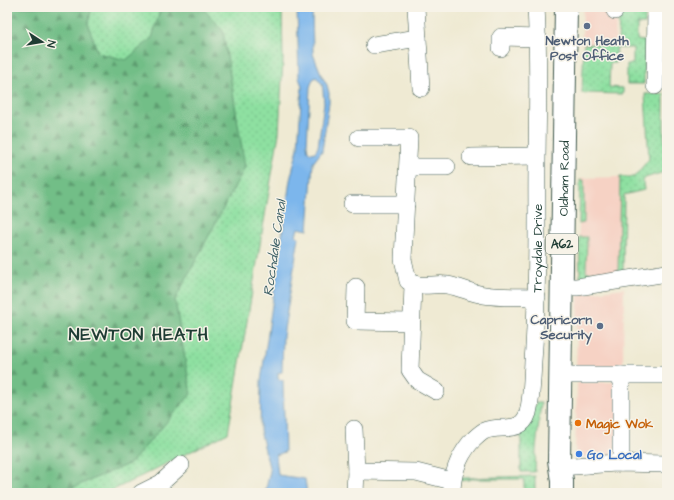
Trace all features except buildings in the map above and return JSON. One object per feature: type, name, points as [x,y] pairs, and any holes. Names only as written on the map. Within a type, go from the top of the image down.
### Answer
[{"type":"highway","name":"Oldham Road","points":[[562,493],[558,460],[566,7]]},
{"type":"street","points":[[416,7],[422,88]]},
{"type":"street","name":"Troydale Drive","points":[[452,487],[456,465],[463,452],[473,440],[483,432],[496,428],[515,428],[523,421],[527,414],[530,396],[537,297],[536,156],[538,38],[536,7]]},
{"type":"street","points":[[655,86],[662,30],[656,7]]},
{"type":"street","points":[[500,48],[501,37],[538,38]]},
{"type":"street","points":[[374,45],[418,38]]},
{"type":"street","points":[[359,138],[409,138],[403,259],[408,282],[412,285],[420,286],[446,285],[484,295],[537,297]]},
{"type":"street","points":[[471,157],[536,156]]},
{"type":"street","points":[[408,166],[447,167]]},
{"type":"street","points":[[352,204],[406,204]]},
{"type":"street","points":[[561,287],[577,287],[667,273]]},
{"type":"street","points":[[412,285],[410,370],[417,380],[436,391]]},
{"type":"street","points":[[356,287],[355,321],[411,322]]},
{"type":"street","points":[[621,374],[621,463]]},
{"type":"street","points":[[560,375],[667,375]]},
{"type":"street","points":[[354,429],[356,471],[355,493]]},
{"type":"street","points":[[560,467],[621,463],[667,464]]},
{"type":"street","points":[[141,493],[161,483],[182,465]]},
{"type":"street","points":[[356,471],[416,472],[452,487]]},
{"type":"shaded area","points":[[583,7],[612,7],[616,13],[615,45],[582,45]]},
{"type":"shaded area","points":[[620,177],[618,273],[581,279],[578,276],[580,178]]},
{"type":"shaded area","points":[[624,288],[623,367],[578,368],[576,365],[578,296],[580,294]]},
{"type":"shaded area","points":[[620,382],[619,454],[578,458],[575,455],[577,383]]},
{"type":"green space","points":[[7,7],[282,7],[283,60],[279,133],[228,433],[107,493],[7,493]]},
{"type":"green space","points":[[7,7],[92,7],[88,24],[98,53],[126,60],[152,38],[161,7],[202,7],[223,31],[245,167],[175,300],[191,394],[131,463],[60,493],[7,493]]},
{"type":"green space","points":[[616,13],[645,13],[645,24],[637,24],[637,40],[645,41],[644,84],[627,84],[627,64],[633,64],[633,48],[616,48],[616,63],[610,63],[609,87],[623,88],[623,94],[582,93],[584,44],[618,45],[619,18]]},
{"type":"green space","points":[[645,94],[664,94],[664,139],[667,145],[667,171],[645,178],[643,181],[644,190],[624,195],[623,272],[618,273],[620,177],[634,177],[649,159]]},
{"type":"green space","points":[[580,180],[584,180],[584,223],[579,224]]},
{"type":"green space","points":[[579,237],[587,237],[586,272],[598,272],[599,275],[583,278],[580,277]]},
{"type":"green space","points":[[536,403],[541,403],[535,472],[521,472],[521,430]]},
{"type":"green space","points":[[535,476],[535,493],[524,493],[524,479],[469,479],[460,481],[461,478]]},
{"type":"water","points":[[297,7],[312,7],[313,54],[327,85],[329,103],[322,151],[313,163],[308,230],[298,228],[296,236],[299,237],[283,336],[282,372],[278,373],[278,379],[283,380],[285,452],[276,455],[278,475],[305,479],[307,493],[265,493],[270,471],[260,430],[261,381],[290,180],[298,148],[302,86],[299,78]],"holes":[[[316,77],[322,84],[324,103],[318,147],[315,152],[311,153],[308,151],[307,145],[310,87],[313,79]]]},
{"type":"place","name":"Newton Heath Post Office","points":[[587,26]]},
{"type":"place","name":"Capricorn Security","points":[[600,326]]},
{"type":"place","name":"Magic Wok","points":[[578,423]]},
{"type":"place","name":"Go Local","points":[[579,454]]},
{"type":"district","name":"NEWTON HEATH","points":[[139,334]]},
{"type":"water label","name":"Rochdale Canal","points":[[274,248]]}]
